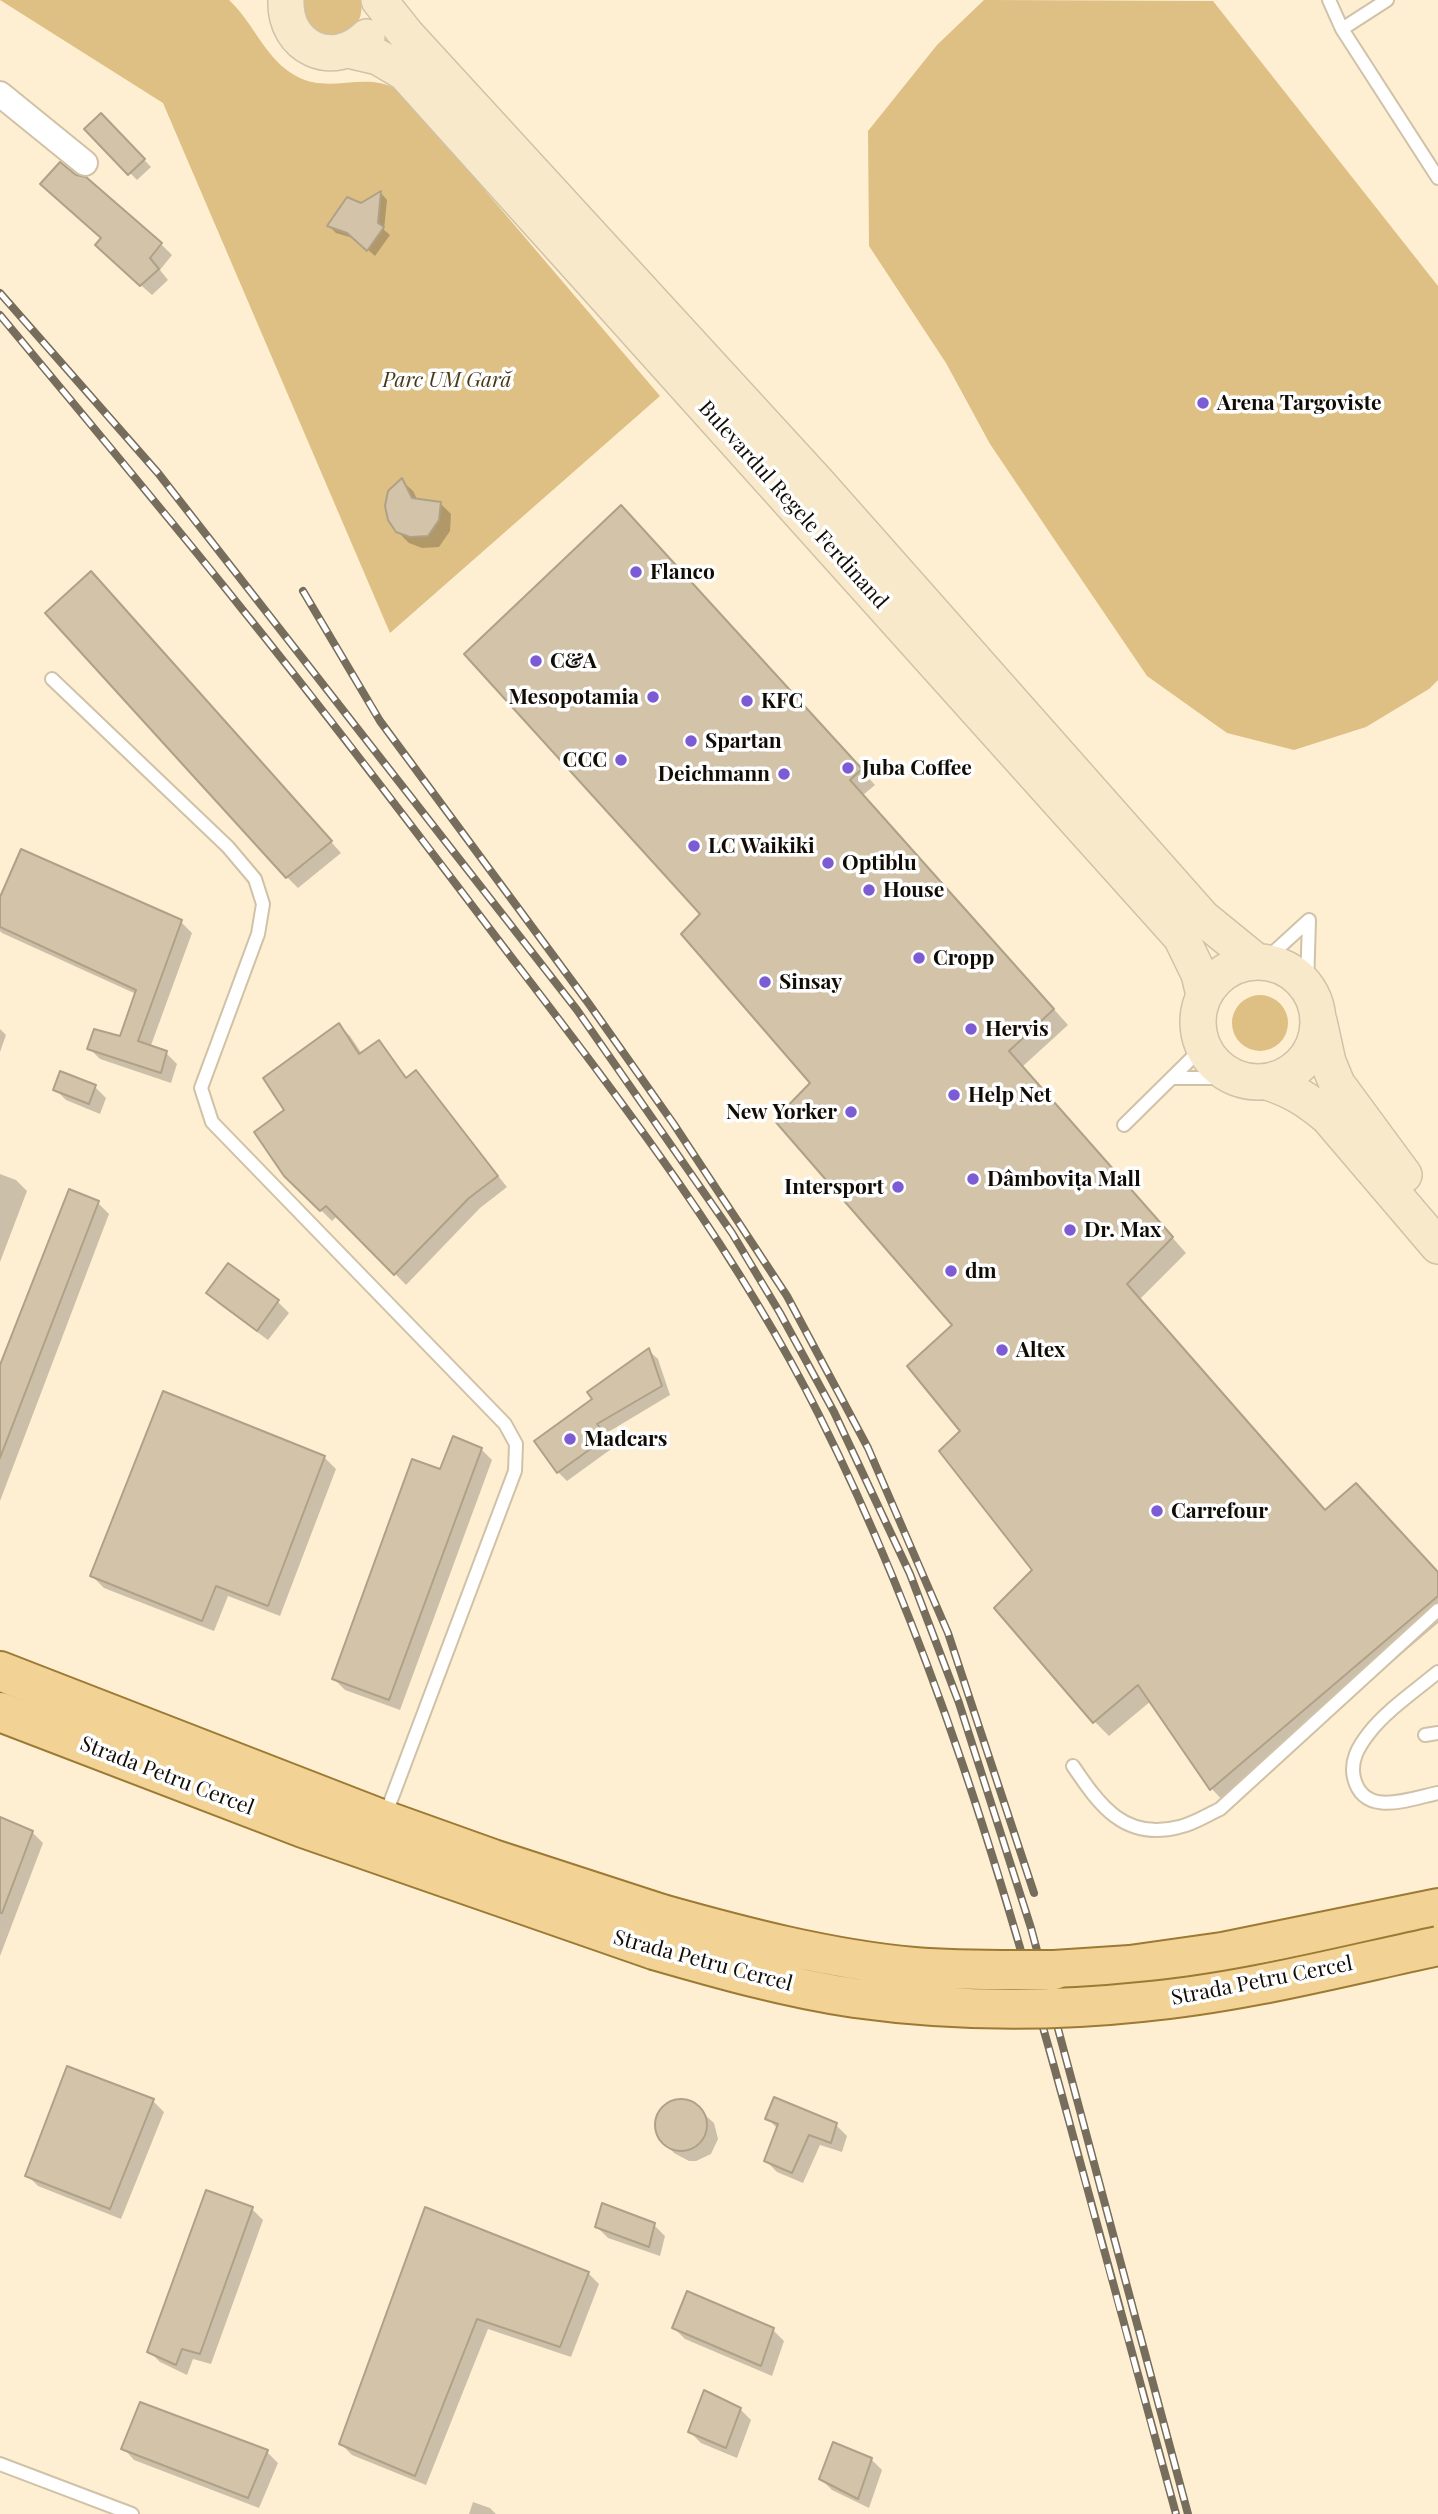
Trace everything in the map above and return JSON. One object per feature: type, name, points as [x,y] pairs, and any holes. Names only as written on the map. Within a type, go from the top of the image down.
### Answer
[{"type":"main road","name":"Bulevardul Regele Ferdinand","points":[[378,0],[406,34],[817,482],[1210,924],[1260,962]]},
{"type":"main road","points":[[348,50],[369,35],[375,24],[378,0]]},
{"type":"main road","name":"Bulevardul Regele Ferdinand","points":[[284,3],[288,22],[294,33],[312,49],[336,53],[348,50],[378,57],[405,74],[1181,937],[1199,974],[1204,995],[1198,1030],[1203,1047]]},
{"type":"main road","points":[[1204,995],[1214,981],[1229,969],[1260,962],[1276,965],[1293,973],[1313,1002],[1328,1062],[1338,1084],[1438,1220]]},
{"type":"main road","points":[[1251,1080],[1290,1073],[1310,1054],[1317,1035],[1313,1002]]},
{"type":"main road","points":[[1203,1047],[1216,1065],[1251,1080],[1292,1090],[1308,1099],[1328,1117],[1438,1246]]},
{"type":"main road","name":"Strada Petru Cercel","points":[[0,1671],[384,1820],[493,1859],[662,1914],[794,1948],[857,1959],[951,1969],[1054,1970],[1130,1965],[1222,1952],[1435,1908]]},
{"type":"main road","name":"Strada Petru Cercel","points":[[0,1713],[303,1828],[653,1950],[716,1968],[853,1998],[914,2005],[996,2008],[1078,2007],[1142,2002],[1217,1992],[1438,1946]]},
{"type":"street","points":[[0,94],[85,163]]},
{"type":"lane","points":[[1329,0],[1342,29],[1438,178]]},
{"type":"lane","points":[[1342,29],[1387,0]]},
{"type":"lane","points":[[52,679],[228,847],[255,879],[263,904],[258,934],[201,1087],[212,1122],[505,1424],[516,1444],[515,1471],[384,1820]]},
{"type":"lane","points":[[1260,962],[1309,920],[1313,1002]]},
{"type":"lane","points":[[1124,1125],[1203,1047]]},
{"type":"lane","points":[[1173,1078],[1251,1080]]},
{"type":"lane","points":[[1073,1766],[1091,1794],[1111,1815],[1131,1826],[1154,1831],[1181,1827],[1220,1809],[1438,1610]]},
{"type":"lane","points":[[1438,1672],[1369,1732],[1354,1755],[1353,1775],[1359,1792],[1367,1800],[1383,1803],[1438,1793]]},
{"type":"lane","points":[[0,2464],[132,2514]]},
{"type":"green space","name":"Parc UM Gară","points":[[0,0],[229,0],[277,61],[298,77],[324,84],[377,82],[402,93],[660,396],[390,633],[163,103]]},
{"type":"green space","points":[[304,0],[361,0],[360,16],[354,27],[344,33],[320,33],[310,26],[304,15]]},
{"type":"green space","name":"Arena Targoviste","points":[[984,0],[1213,1],[1438,286],[1438,680],[1429,689],[1366,727],[1294,750],[1227,733],[1147,676],[990,444],[946,363],[869,246],[868,131],[937,45]]},
{"type":"green space","points":[[1255,995],[1265,995],[1280,1003],[1286,1012],[1286,1034],[1280,1043],[1265,1051],[1255,1051],[1237,1039],[1232,1028],[1232,1018],[1244,1000]]},
{"type":"building","points":[[101,113],[145,159],[128,175],[84,129]]},
{"type":"building","points":[[60,162],[76,175],[86,177],[162,243],[150,258],[159,269],[140,286],[95,245],[101,238],[40,184]]},
{"type":"building","points":[[381,191],[378,223],[384,227],[367,251],[347,233],[327,226],[347,197],[361,203]]},
{"type":"building","points":[[402,478],[412,498],[441,502],[439,520],[428,536],[410,537],[396,532],[388,520],[385,506],[388,491]]},
{"type":"building","name":"Dâmbovița Mall","points":[[621,505],[862,769],[850,780],[1054,1009],[1009,1051],[1173,1237],[1127,1284],[1325,1510],[1356,1483],[1438,1572],[1438,1596],[1210,1790],[1138,1685],[1093,1723],[994,1608],[1032,1570],[939,1451],[960,1431],[907,1366],[952,1325],[774,1120],[810,1083],[681,934],[700,914],[464,654]]},
{"type":"building","points":[[91,571],[332,841],[286,878],[45,613]]},
{"type":"building","points":[[21,849],[182,920],[138,1041],[167,1051],[161,1073],[87,1049],[94,1029],[120,1036],[136,990],[0,927],[0,897]]},
{"type":"building","points":[[339,1023],[359,1054],[379,1040],[406,1078],[416,1070],[498,1176],[469,1198],[394,1275],[326,1206],[320,1211],[284,1176],[254,1132],[284,1110],[263,1078]]},
{"type":"building","points":[[60,1071],[96,1085],[89,1104],[53,1090]]},
{"type":"building","points":[[69,1189],[99,1201],[0,1458],[0,1365]]},
{"type":"building","points":[[228,1263],[279,1300],[257,1331],[206,1293]]},
{"type":"building","points":[[649,1348],[662,1386],[597,1424],[607,1437],[557,1473],[534,1441],[592,1399],[587,1392]]},
{"type":"building","points":[[163,1391],[325,1456],[268,1606],[216,1586],[202,1621],[90,1576]]},
{"type":"building","points":[[453,1436],[482,1448],[389,1700],[332,1679],[412,1459],[440,1469]]},
{"type":"building","points":[[0,1817],[33,1831],[2,1913],[0,1913]]},
{"type":"building","points":[[67,2066],[154,2099],[110,2209],[25,2176]]},
{"type":"building","points":[[774,2097],[837,2123],[831,2143],[809,2135],[792,2173],[764,2161],[778,2124],[765,2119]]},
{"type":"building","points":[[681,2099],[700,2106],[707,2125],[700,2144],[681,2151],[662,2144],[655,2125],[662,2106]]},
{"type":"building","points":[[206,2190],[253,2207],[200,2354],[182,2349],[176,2365],[147,2352]]},
{"type":"building","points":[[602,2203],[655,2223],[649,2247],[595,2227]]},
{"type":"building","points":[[425,2207],[589,2272],[560,2347],[477,2319],[415,2476],[339,2444]]},
{"type":"building","points":[[687,2291],[774,2328],[761,2366],[672,2328]]},
{"type":"building","points":[[704,2390],[741,2408],[726,2448],[688,2432]]},
{"type":"building","points":[[140,2402],[268,2450],[248,2498],[121,2449]]},
{"type":"building","points":[[833,2442],[872,2458],[858,2499],[819,2479]]},
{"type":"railway","points":[[0,293],[158,473],[577,1010],[732,1233],[834,1412],[910,1574],[959,1703],[1031,1928],[1188,2514]]},
{"type":"railway","points":[[0,315],[275,650],[586,1055],[711,1230],[749,1290],[819,1415],[896,1586],[962,1762],[991,1851],[1044,2030],[1176,2514]]},
{"type":"railway","points":[[303,591],[380,721],[589,1004],[673,1123],[787,1296],[868,1448],[948,1633],[1034,1893]]},
{"type":"place","name":"Arena Targoviste","points":[[1203,403]]},
{"type":"place","name":"Flanco","points":[[636,572]]},
{"type":"place","name":"C&A","points":[[536,661]]},
{"type":"place","name":"Mesopotamia","points":[[653,697]]},
{"type":"place","name":"KFC","points":[[747,701]]},
{"type":"place","name":"Spartan","points":[[691,741]]},
{"type":"place","name":"CCC","points":[[621,760]]},
{"type":"place","name":"Juba Coffee","points":[[848,768]]},
{"type":"place","name":"Deichmann","points":[[784,774]]},
{"type":"place","name":"LC Waikiki","points":[[694,846]]},
{"type":"place","name":"Optiblu","points":[[828,863]]},
{"type":"place","name":"House","points":[[869,890]]},
{"type":"place","name":"Cropp","points":[[919,958]]},
{"type":"place","name":"Sinsay","points":[[765,982]]},
{"type":"place","name":"Hervis","points":[[971,1029]]},
{"type":"place","name":"Help Net","points":[[954,1095]]},
{"type":"place","name":"New Yorker","points":[[851,1112]]},
{"type":"place","name":"Dâmbovița Mall","points":[[973,1179]]},
{"type":"place","name":"Intersport","points":[[898,1187]]},
{"type":"place","name":"Dr. Max","points":[[1070,1230]]},
{"type":"place","name":"dm","points":[[951,1271]]},
{"type":"place","name":"Altex","points":[[1002,1350]]},
{"type":"place","name":"Madcars","points":[[570,1439]]},
{"type":"place","name":"Carrefour","points":[[1157,1511]]}]
